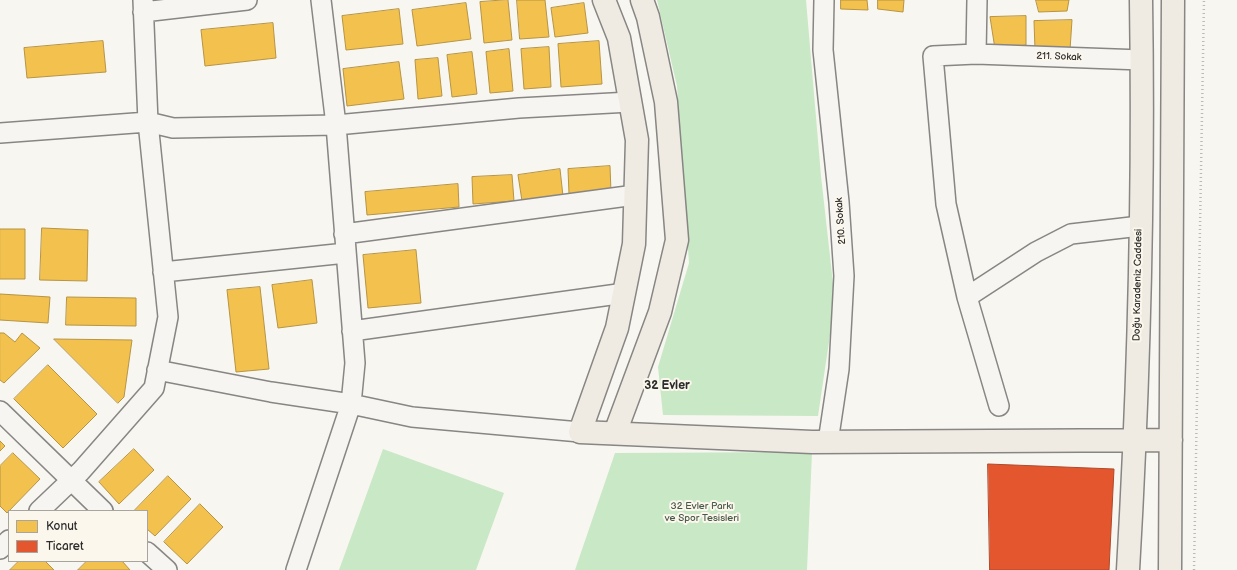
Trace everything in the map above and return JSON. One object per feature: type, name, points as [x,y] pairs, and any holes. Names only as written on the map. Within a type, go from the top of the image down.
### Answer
[{"type":"main road","points":[[604,0],[619,38],[637,140],[634,244],[617,328],[580,432],[828,442],[1171,440]]},
{"type":"main road","points":[[615,433],[660,312],[677,240],[666,102],[648,17],[642,0]]},
{"type":"main road","name":"Doğu Karadeniz Caddesi","points":[[1128,570],[1136,440],[1142,60],[1141,0]]},
{"type":"main road","points":[[1170,570],[1173,0]]},
{"type":"street","points":[[40,510],[70,481],[154,388],[168,317],[148,122],[143,6],[247,0]]},
{"type":"street","points":[[296,570],[351,404],[355,363],[336,125],[321,0]]},
{"type":"street","name":"210. Sokak","points":[[824,0],[823,50],[840,202],[844,276],[839,369],[828,442]]},
{"type":"street","points":[[976,54],[977,0]]},
{"type":"street","name":"211. Sokak","points":[[966,296],[946,204],[933,56],[976,54],[1142,60]]},
{"type":"street","points":[[0,133],[148,122],[173,128],[336,125],[519,108],[630,102]]},
{"type":"street","points":[[344,234],[635,195]]},
{"type":"street","points":[[999,406],[966,296],[1036,252],[1071,234],[1140,226]]},
{"type":"street","points":[[164,272],[346,253]]},
{"type":"street","points":[[352,331],[625,293]]},
{"type":"street","points":[[157,370],[272,392],[351,404],[412,417],[580,432]]},
{"type":"street","points":[[0,411],[70,481],[102,510]]},
{"type":"street","points":[[0,549],[8,541]]},
{"type":"street","points":[[148,553],[167,570]]},
{"type":"path","points":[[1194,570],[1204,0]]},
{"type":"green space","points":[[657,0],[806,0],[821,176],[835,301],[818,416],[663,415],[658,367],[689,263],[677,86]]},
{"type":"green space","points":[[383,449],[504,493],[476,570],[339,570]]},
{"type":"green space","name":"32 Evler Parkı ve Spor Tesisleri","points":[[812,452],[807,570],[575,570],[615,453]]},
{"type":"building: Konut","points":[[508,0],[512,40],[484,43],[480,2]]},
{"type":"building: Konut","points":[[517,0],[545,0],[549,37],[520,39]]},
{"type":"building: Konut","points":[[841,0],[867,0],[868,10],[841,9]]},
{"type":"building: Konut","points":[[878,0],[904,0],[903,12],[878,9]]},
{"type":"building: Konut","points":[[1036,0],[1069,0],[1067,11],[1039,12]]},
{"type":"building: Konut","points":[[466,3],[471,39],[417,46],[412,10]]},
{"type":"building: Konut","points":[[584,3],[588,33],[555,37],[551,8]]},
{"type":"building: Konut","points":[[399,9],[403,44],[346,50],[342,16]]},
{"type":"building: Konut","points":[[1026,16],[1026,45],[995,49],[990,17]]},
{"type":"building: Konut","points":[[1072,20],[1070,50],[1035,50],[1034,21]]},
{"type":"building: Konut","points":[[273,23],[276,58],[205,66],[201,30]]},
{"type":"building: Konut","points":[[103,41],[106,72],[27,78],[24,48]]},
{"type":"building: Konut","points":[[599,41],[602,84],[561,87],[558,44]]},
{"type":"building: Konut","points":[[549,47],[551,87],[524,89],[521,49]]},
{"type":"building: Konut","points":[[509,49],[513,91],[490,93],[486,52]]},
{"type":"building: Konut","points":[[472,52],[477,94],[452,97],[447,55]]},
{"type":"building: Konut","points":[[438,58],[442,96],[418,99],[415,60]]},
{"type":"building: Konut","points":[[399,62],[404,99],[347,106],[343,69]]},
{"type":"building: Konut","points":[[610,166],[611,192],[569,194],[568,169]]},
{"type":"building: Konut","points":[[560,169],[563,196],[522,201],[518,175]]},
{"type":"building: Konut","points":[[512,175],[514,201],[473,204],[472,177]]},
{"type":"building: Konut","points":[[458,184],[459,207],[367,215],[365,192]]},
{"type":"building: Konut","points":[[42,228],[88,230],[87,281],[40,280]]},
{"type":"building: Konut","points":[[0,229],[25,229],[25,279],[0,279]]},
{"type":"building: Konut","points":[[416,250],[421,303],[368,308],[363,255]]},
{"type":"building: Konut","points":[[312,280],[317,323],[278,328],[272,285]]},
{"type":"building: Konut","points":[[260,287],[269,369],[236,372],[227,290]]},
{"type":"building: Konut","points":[[0,294],[50,297],[48,323],[0,320]]},
{"type":"building: Konut","points":[[67,297],[136,298],[136,326],[66,325]]},
{"type":"building: Konut","points":[[0,333],[4,333],[15,342],[22,333],[40,348],[4,383],[0,380]]},
{"type":"building: Konut","points":[[54,339],[132,340],[124,397],[118,403]]},
{"type":"building: Konut","points":[[48,365],[97,414],[63,448],[14,399]]},
{"type":"building: Konut","points":[[0,441],[5,446],[0,451]]},
{"type":"building: Konut","points":[[134,449],[154,470],[119,504],[99,482]]},
{"type":"building: Konut","points":[[13,453],[40,479],[10,510],[8,510],[7,513],[0,506],[0,466]]},
{"type":"building: Konut","points":[[168,476],[191,499],[155,536],[148,530],[148,510],[135,510]]},
{"type":"building: Konut","points":[[200,504],[223,527],[187,564],[164,542]]},
{"type":"building: Konut","points":[[18,562],[46,562],[54,570],[10,570]]},
{"type":"building: Konut","points":[[86,562],[123,562],[130,570],[78,570]]},
{"type":"building: Ticaret","points":[[988,464],[1114,469],[1109,570],[990,570]]},
{"type":"district","name":"32 Evler","points":[[667,386]]}]
